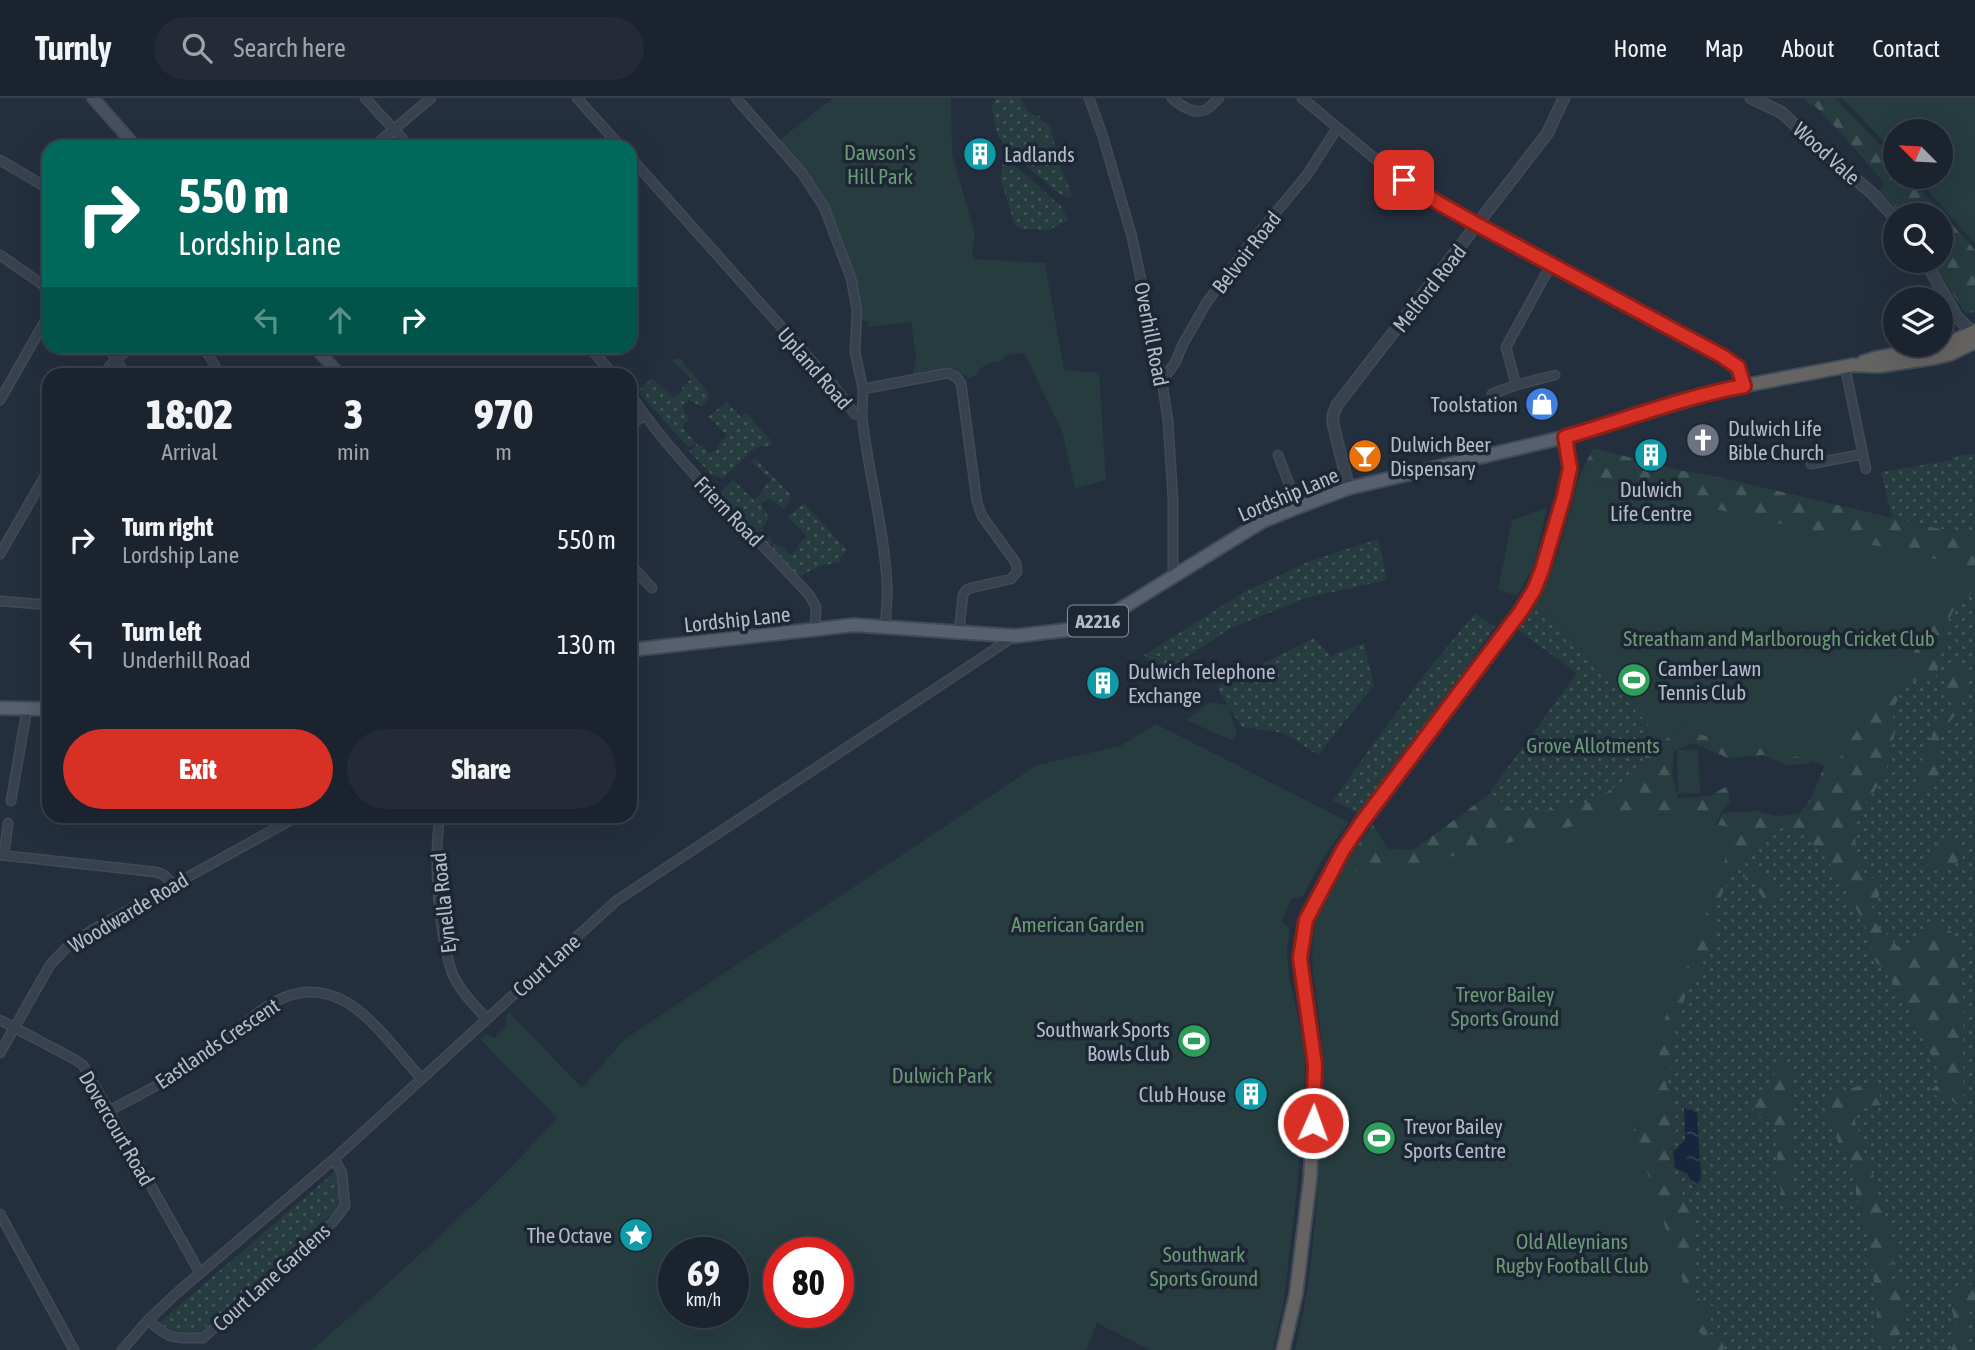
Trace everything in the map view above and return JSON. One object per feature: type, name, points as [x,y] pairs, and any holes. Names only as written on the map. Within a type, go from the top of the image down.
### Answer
[{"type":"highway","name":"Lordship Lane","points":[[1565,437],[1721,390],[1849,366],[1971,338]]},
{"type":"highway","points":[[1283,1350],[1296,1294],[1310,1180],[1315,1065],[1300,958],[1306,920],[1343,850],[1362,822],[1534,590],[1569,475],[1565,437]]},
{"type":"main road","points":[[93,98],[130,140]]},
{"type":"main road","points":[[321,354],[334,368]]},
{"type":"main road","name":"Lordship Lane","points":[[637,649],[853,625],[1015,636],[1075,629],[1102,620],[1263,521],[1298,507],[1349,488],[1565,437]]},
{"type":"main road","points":[[0,708],[42,709]]},
{"type":"street","points":[[365,98],[404,140]]},
{"type":"street","points":[[382,140],[431,98]]},
{"type":"street","points":[[578,98],[615,140]]},
{"type":"street","points":[[736,98],[802,173],[824,207],[851,278],[857,310],[855,352],[863,389],[862,416]]},
{"type":"street","name":"Overhill Road","points":[[1089,98],[1132,237],[1162,381],[1168,421],[1173,500],[1173,577]]},
{"type":"street","points":[[1172,98],[1181,106],[1194,111],[1205,110],[1219,98]]},
{"type":"street","points":[[1302,98],[1385,167],[1437,202],[1722,356],[1738,367],[1744,386]]},
{"type":"street","name":"Melford Road","points":[[1349,488],[1333,424],[1337,405],[1547,134],[1564,98]]},
{"type":"street","name":"Wood Vale","points":[[1751,98],[1780,112],[1883,205]]},
{"type":"street","name":"Belvoir Road","points":[[1162,381],[1175,363],[1207,302],[1252,241],[1307,175],[1337,128]]},
{"type":"street","points":[[0,160],[42,185]]},
{"type":"street","name":"Upland Road","points":[[637,164],[833,385],[855,414],[862,416],[888,584],[885,627]]},
{"type":"street","points":[[0,254],[42,284]]},
{"type":"street","points":[[1516,385],[1506,347],[1552,263]]},
{"type":"street","points":[[1933,273],[1957,317],[1956,323],[1971,338]]},
{"type":"street","points":[[0,400],[42,326]]},
{"type":"street","points":[[112,354],[121,368]]},
{"type":"street","points":[[108,368],[123,354]]},
{"type":"street","points":[[595,354],[608,368]]},
{"type":"street","points":[[1849,366],[1866,469]]},
{"type":"street","points":[[863,389],[948,373],[961,383],[977,502],[982,516],[1016,563],[1017,572],[1011,579],[966,590],[963,595],[959,631]]},
{"type":"street","points":[[1492,394],[1555,375]]},
{"type":"street","name":"Friern Road","points":[[637,405],[710,493],[810,596],[816,607],[816,630]]},
{"type":"street","points":[[637,420],[643,415]]},
{"type":"street","points":[[1811,464],[1863,454]]},
{"type":"street","points":[[1278,455],[1298,507]]},
{"type":"street","points":[[0,554],[42,480]]},
{"type":"street","points":[[637,572],[652,588]]},
{"type":"street","points":[[0,601],[42,604]]},
{"type":"street","name":"Court Lane","points":[[122,1350],[148,1320],[334,1159],[616,901],[1015,636]]},
{"type":"street","points":[[11,801],[27,709]]},
{"type":"street","points":[[8,822],[2,855],[156,872],[164,875],[173,884]]},
{"type":"street","name":"Woodwarde Road","points":[[0,1053],[45,971],[60,954],[92,930],[285,823]]},
{"type":"street","name":"Eynella Road","points":[[439,823],[436,846],[438,900],[447,955],[460,988],[487,1019]]},
{"type":"street","name":"Eastlands Crescent","points":[[109,1111],[197,1062],[274,1002],[306,991],[329,994],[352,1005],[421,1079]]},
{"type":"street","name":"Dovercourt Road","points":[[0,1020],[79,1062],[200,1273]]},
{"type":"street","name":"Court Lane Gardens","points":[[148,1320],[173,1338],[203,1338],[333,1222],[345,1206],[343,1177],[334,1159]]},
{"type":"street","points":[[0,1214],[74,1350]]},
{"type":"green space","name":"Dawson's Hill Park","points":[[833,98],[951,98],[952,154],[975,234],[972,251],[974,259],[1045,263],[1064,370],[1099,373],[1106,480],[1075,488],[1062,431],[1024,353],[1003,356],[1004,360],[984,366],[969,378],[951,370],[913,380],[916,357],[911,322],[869,327],[867,321],[857,319],[848,279],[822,211],[778,141]]},
{"type":"green space","points":[[996,98],[1020,98],[1027,110],[1040,116],[1041,120],[1050,126],[1060,166],[1072,195],[1069,198],[1061,195],[1007,150],[994,121],[992,105]]},
{"type":"green space","points":[[1804,98],[1835,98],[1883,148],[1883,182],[1844,136]]},
{"type":"green space","points":[[1842,98],[1975,98],[1975,244],[1953,219],[1953,203],[1939,203],[1927,189],[1953,189],[1953,119],[1883,119],[1883,141]]},
{"type":"green space","points":[[1040,132],[1055,145],[1039,164],[1024,150]]},
{"type":"green space","points":[[1006,158],[1061,206],[1068,220],[1047,231],[1015,225],[1001,181],[1002,162]]},
{"type":"green space","points":[[1883,186],[1883,189],[1920,189],[1933,203],[1891,203],[1879,191]]},
{"type":"green space","points":[[1953,226],[1975,250],[1975,312],[1965,313],[1953,294],[1953,287],[1948,287],[1940,273],[1953,273]]},
{"type":"green space","points":[[680,359],[708,392],[708,399],[702,407],[689,400],[682,407],[689,419],[682,427],[696,443],[689,448],[640,394],[641,388],[652,378],[674,398],[683,390],[691,379],[672,361]]},
{"type":"green space","points":[[727,402],[741,417],[746,412],[773,443],[768,447],[756,447],[723,478],[713,476],[689,451],[697,444],[710,454],[719,447],[727,435],[708,417]]},
{"type":"green space","points":[[1593,448],[1691,473],[1705,474],[1975,537],[1975,586],[1969,596],[1953,611],[1947,623],[1935,680],[1906,681],[1892,712],[1896,728],[1886,771],[1863,806],[1855,832],[1856,852],[1862,875],[1880,880],[1879,897],[1872,907],[1878,927],[1897,946],[1911,946],[1932,927],[1942,925],[1953,933],[1962,953],[1960,978],[1964,1003],[1964,1108],[1944,1096],[1925,1095],[1942,1081],[1937,1067],[1888,974],[1874,958],[1862,920],[1825,857],[1794,830],[1769,830],[1736,864],[1717,905],[1717,936],[1686,993],[1671,1046],[1673,1057],[1666,1086],[1674,1096],[1676,1122],[1676,1139],[1669,1155],[1672,1175],[1691,1210],[1697,1242],[1694,1256],[1696,1297],[1715,1308],[1711,1316],[1711,1331],[1706,1334],[1718,1335],[1724,1343],[1723,1350],[1552,1350],[1625,1150],[1642,1118],[1646,1063],[1715,831],[1723,813],[1757,811],[1775,816],[1798,814],[1808,805],[1833,746],[1792,527],[1579,478]]},
{"type":"green space","points":[[1975,454],[1975,537],[1892,517],[1881,472],[1952,460],[1952,456]]},
{"type":"green space","points":[[755,458],[790,494],[791,500],[784,509],[768,498],[761,504],[769,518],[762,528],[773,542],[768,547],[721,495],[733,480],[754,500],[763,492],[771,480],[752,462]]},
{"type":"green space","name":"Streatham and Marlborough Cricket Club","points":[[1579,478],[1974,568],[1964,589],[1926,635],[1853,736],[1835,766],[1830,769],[1804,758],[1690,732],[1683,725],[1663,741],[1536,599],[1556,557]]},
{"type":"green space","points":[[804,503],[847,550],[839,559],[840,563],[823,566],[797,578],[769,549],[775,543],[779,547],[781,545],[790,555],[799,547],[807,536],[788,517]]},
{"type":"green space","points":[[1547,508],[1533,568],[1517,595],[1498,590],[1512,520]]},
{"type":"green space","points":[[1378,539],[1387,580],[1306,598],[1231,628],[1158,676],[1144,655],[1246,591],[1310,561]]},
{"type":"green space","points":[[1974,568],[1975,1350],[1715,1350],[1696,1321],[1631,1122],[1649,1117],[1728,850],[1799,815]]},
{"type":"green space","name":"Grove Allotments","points":[[1536,599],[1663,741],[1655,785],[1515,822],[1490,792],[1577,673],[1515,628]]},
{"type":"green space","points":[[1475,613],[1495,627],[1362,815],[1333,800],[1419,681]]},
{"type":"green space","points":[[1314,638],[1331,656],[1364,643],[1374,685],[1318,755],[1284,733],[1242,727],[1218,690],[1218,686]]},
{"type":"green space","points":[[1956,662],[1966,664],[1963,698],[1958,711],[1943,730],[1939,740],[1939,783],[1933,788],[1921,790],[1917,776],[1921,762],[1942,712],[1953,704],[1945,681]]},
{"type":"green space","points":[[1210,702],[1228,706],[1237,734],[1233,741],[1186,720]]},
{"type":"green space","points":[[1689,721],[1818,752],[1808,764],[1787,765],[1763,755],[1728,758],[1693,743],[1674,751],[1672,774],[1678,798],[1710,796],[1727,786],[1730,801],[1713,830],[1318,919],[1330,885],[1373,825],[1388,849],[1413,850],[1491,793],[1519,815],[1593,802],[1632,774],[1657,741],[1665,739]]},
{"type":"green space","name":"Dulwich Park","points":[[1156,724],[1349,822],[1323,858],[1303,896],[1291,899],[1282,922],[1289,928],[1289,978],[1304,1043],[1305,1070],[1298,1181],[1284,1300],[1273,1350],[1150,1350],[1097,1323],[1086,1350],[312,1350],[468,1209],[557,1118],[480,1039],[487,1035],[495,1038],[508,1025],[505,1019],[509,1012],[582,1088],[625,1039],[1037,765],[1120,746]]},
{"type":"green space","points":[[1677,750],[1698,750],[1700,793],[1678,794]]},
{"type":"green space","name":"Trevor Bailey Sports Ground","points":[[1635,813],[1668,815],[1733,828],[1722,871],[1690,957],[1692,958],[1665,1018],[1650,1119],[1631,1123],[1696,1321],[1692,1326],[1713,1344],[1715,1350],[1295,1350],[1309,1278],[1319,1169],[1322,1043],[1312,947],[1320,908],[1339,873],[1383,873],[1603,818]]},
{"type":"green space","points":[[1958,842],[1969,851],[1953,866],[1941,872],[1928,866],[1925,860],[1935,845]]},
{"type":"green space","points":[[1752,866],[1774,887],[1777,893],[1776,905],[1764,899],[1754,880],[1743,877],[1743,867]]},
{"type":"green space","points":[[1778,1060],[1793,1073],[1793,1182],[1789,1209],[1778,1179],[1777,1126],[1753,1113],[1755,1099],[1772,1081]]},
{"type":"green space","points":[[1866,1084],[1878,1087],[1882,1105],[1856,1110],[1855,1122],[1860,1134],[1863,1161],[1873,1176],[1873,1193],[1883,1207],[1897,1248],[1888,1271],[1888,1282],[1907,1284],[1902,1307],[1907,1316],[1899,1336],[1890,1346],[1879,1339],[1870,1244],[1856,1194],[1856,1172],[1848,1160],[1846,1150],[1838,1143],[1827,1100],[1832,1094]]},
{"type":"green space","points":[[337,1170],[342,1189],[337,1209],[198,1334],[173,1331],[159,1323]]},
{"type":"green space","points":[[1975,1282],[1975,1306],[1964,1320],[1966,1334],[1973,1350],[1951,1350],[1957,1334],[1950,1299]]},
{"type":"water","points":[[1684,1108],[1697,1110],[1701,1179],[1694,1187],[1688,1174],[1675,1168],[1673,1151],[1685,1140]]},
{"type":"place","name":"Ladlands","points":[[980,154]]},
{"type":"place","name":"Toolstation","points":[[1542,404]]},
{"type":"place","name":"Dulwich Life Bible Church","points":[[1703,440]]},
{"type":"place","name":"Dulwich Life Centre","points":[[1651,455]]},
{"type":"place","name":"Dulwich Beer Dispensary","points":[[1365,456]]},
{"type":"place","name":"Camber Lawn Tennis Club","points":[[1634,680]]},
{"type":"place","name":"Dulwich Telephone Exchange","points":[[1103,683]]},
{"type":"place","name":"Southwark Sports Bowls Club","points":[[1194,1041]]},
{"type":"place","name":"Club House","points":[[1251,1094]]},
{"type":"place","name":"Trevor Bailey Sports Centre","points":[[1379,1138]]},
{"type":"place","name":"The Octave","points":[[636,1235]]},
{"type":"route","points":[[1313,1123],[1315,1065],[1300,958],[1306,920],[1343,850],[1362,822],[1534,590],[1544,566],[1569,475],[1565,437],[1674,403],[1744,386],[1738,367],[1722,356],[1478,225],[1404,180]]},
{"type":"park label","name":"American Garden","points":[[1078,924]]},
{"type":"park label","name":"Old Alleynians Rugby Football Club","points":[[1572,1253]]},
{"type":"park label","name":"Southwark Sports Ground","points":[[1204,1266]]}]
